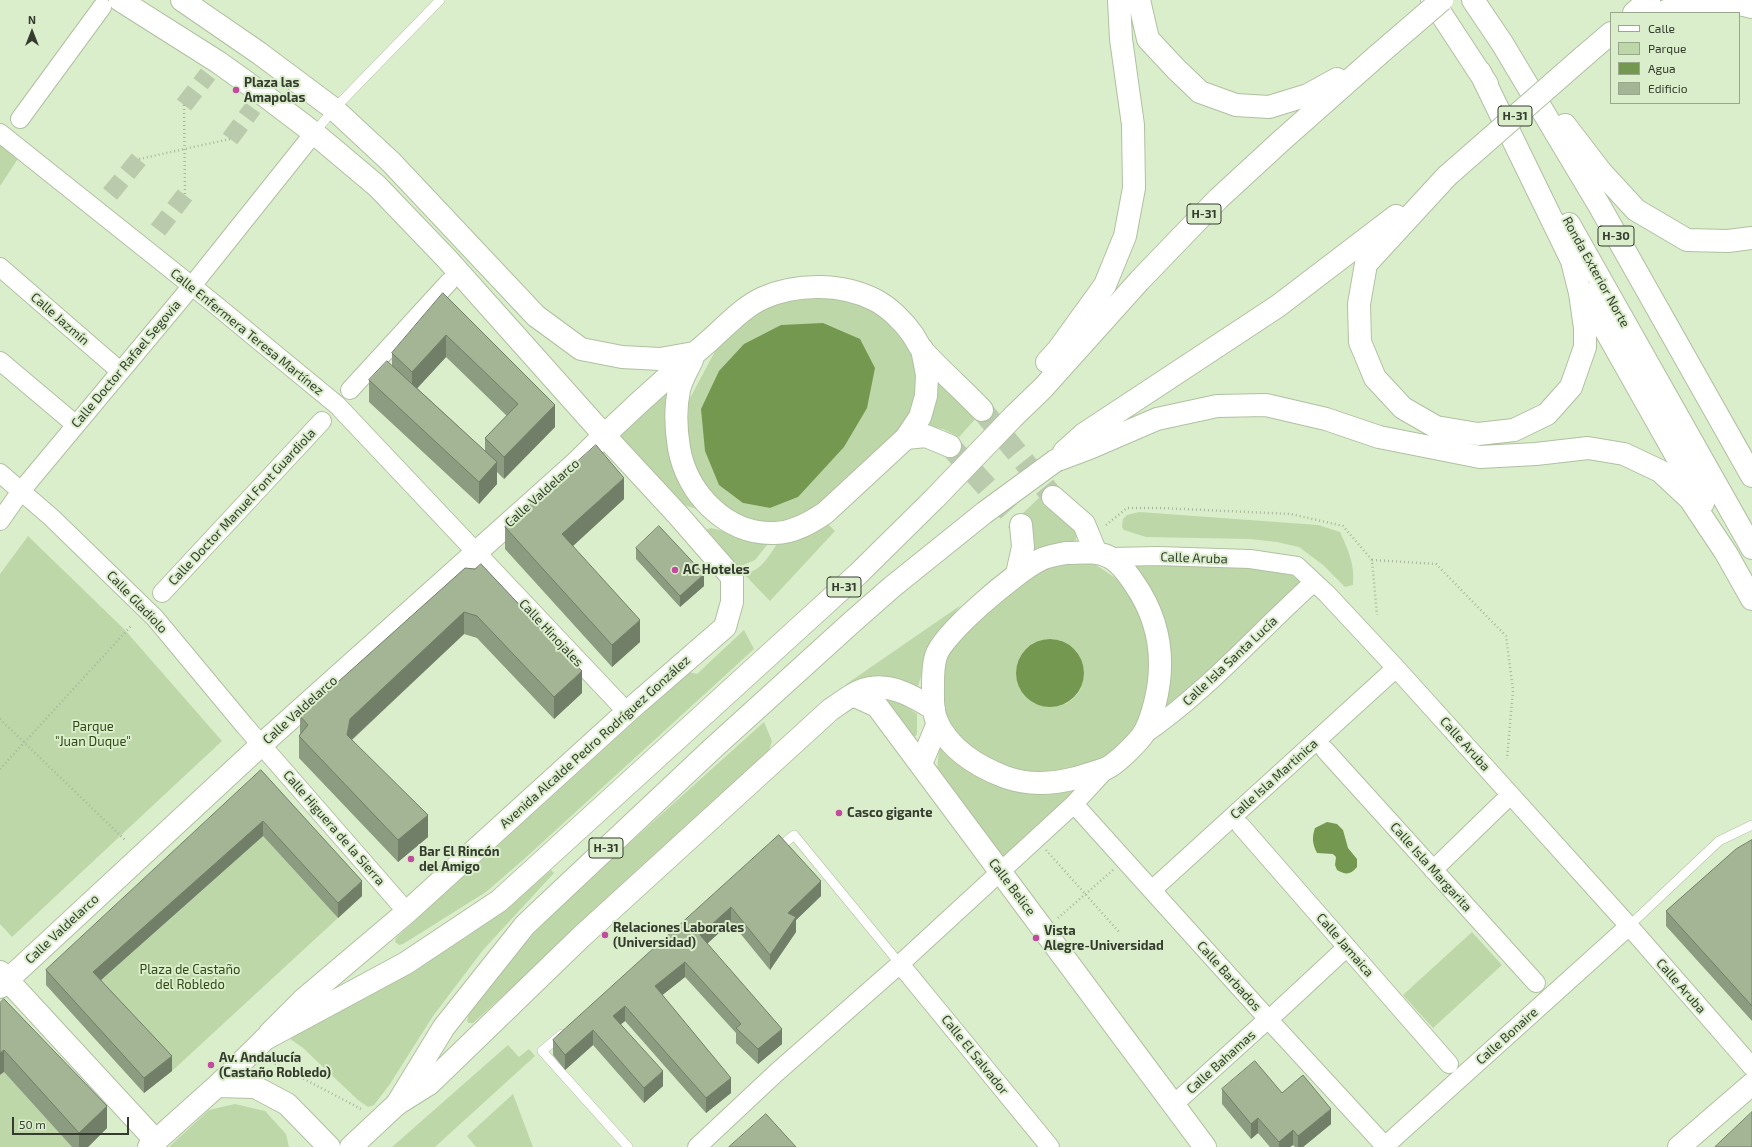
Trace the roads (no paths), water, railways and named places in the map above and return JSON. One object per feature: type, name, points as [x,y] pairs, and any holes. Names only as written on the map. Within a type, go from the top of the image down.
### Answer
[{"type":"main road","points":[[182,0],[258,53],[334,109],[391,162],[536,316],[581,349],[622,356],[660,359],[694,353]]},
{"type":"main road","points":[[1038,382],[1058,350],[1105,285],[1125,236],[1134,188],[1133,125],[1121,39],[1119,0]]},
{"type":"main road","points":[[1139,0],[1148,39],[1200,92],[1236,105],[1269,107],[1308,95],[1378,55]]},
{"type":"main road","points":[[1424,0],[1452,29]]},
{"type":"main road","name":"Ronda Exterior Norte","points":[[1432,0],[1480,72],[1558,205],[1752,548]]},
{"type":"main road","name":"H-31","points":[[264,1049],[406,963],[500,901],[858,574],[936,497],[1014,416],[1038,382],[1218,199],[1281,141],[1442,0]]},
{"type":"main road","points":[[1635,12],[1649,0]]},
{"type":"main road","name":"H-30","points":[[1475,1],[1599,205],[1752,476]]},
{"type":"main road","points":[[1664,12],[1685,2],[1731,2],[1752,6]]},
{"type":"main road","name":"Avenida Alcalde Pedro Rodríguez González","points":[[111,4],[218,62],[281,107],[377,186],[450,264],[678,515],[732,577],[732,602],[726,627],[627,712],[407,912],[303,1000],[264,1049],[217,1086],[153,1144]]},
{"type":"main road","name":"H-31","points":[[397,1104],[444,1027],[525,924],[711,750],[875,602],[984,513],[1055,461],[1088,441],[1278,306],[1447,176],[1610,34]]},
{"type":"main road","points":[[1583,57],[1610,41]]},
{"type":"main road","points":[[1480,72],[1572,261],[1593,308],[1709,513],[1726,553]]},
{"type":"main road","points":[[1525,82],[1562,121],[1600,172],[1636,210],[1687,240],[1728,241],[1752,238]]},
{"type":"main road","points":[[1447,176],[1366,264],[1359,304],[1360,342],[1375,378],[1403,408],[1436,427],[1478,434],[1514,430],[1547,414],[1571,387],[1585,347],[1585,328],[1580,293],[1572,261]]},
{"type":"main road","name":"Calle Valdelarco","points":[[3,980],[261,745],[575,464],[604,435],[694,353],[744,310],[763,298],[784,291],[806,287],[854,292],[876,300],[896,316],[912,333],[922,349]]},
{"type":"main road","points":[[922,349],[982,410]]},
{"type":"main road","points":[[678,515],[723,519],[755,532],[776,533],[805,525],[825,513],[906,438],[920,417],[926,396],[927,375],[922,349]]},
{"type":"main road","points":[[694,353],[679,390],[676,429],[679,450],[695,489],[706,503],[723,519]]},
{"type":"main road","points":[[1088,441],[1157,419],[1217,406],[1266,404],[1326,419],[1380,437],[1480,457],[1536,454],[1588,448],[1624,454],[1660,471],[1690,499],[1726,553],[1752,599]]},
{"type":"main road","points":[[906,438],[926,436],[950,446]]},
{"type":"main road","points":[[351,1147],[397,1104],[429,1084],[581,938],[830,710],[853,695],[871,688],[893,689],[918,699],[936,716],[947,738],[978,764],[1018,782],[1062,782],[1108,767],[1142,736],[1151,715],[1160,676],[1161,653],[1158,635],[1143,596],[1128,575],[1103,555],[1084,524],[1053,497]]},
{"type":"main road","points":[[1017,574],[1023,547],[1021,525]]},
{"type":"main road","points":[[921,764],[936,716],[933,676],[936,655],[945,640],[1017,574],[1040,560],[1066,553],[1103,555]]},
{"type":"main road","name":"Calle Belice","points":[[853,695],[877,706],[1205,1147]]},
{"type":"main road","points":[[3,980],[153,1144]]},
{"type":"main road","points":[[1679,1147],[1752,1084]]},
{"type":"main road","points":[[217,1086],[255,1087],[287,1104],[329,1147]]},
{"type":"street","points":[[20,119],[111,4]]},
{"type":"street","name":"Calle Enfermera Teresa Martínez","points":[[0,133],[336,405],[476,553]]},
{"type":"street","name":"Calle Doctor Rafael Segovia","points":[[0,521],[22,490],[191,287],[314,133]]},
{"type":"street","name":"Calle Jazmín","points":[[0,267],[120,371]]},
{"type":"street","points":[[350,390],[449,282]]},
{"type":"street","points":[[0,361],[76,425]]},
{"type":"street","name":"Calle Doctor Manuel Font Guardiola","points":[[162,593],[322,421]]},
{"type":"street","name":"Calle Gladiolo","points":[[0,473],[22,490],[155,618],[261,745]]},
{"type":"street","name":"Calle Hinojales","points":[[476,553],[627,712]]},
{"type":"street","name":"Calle Aruba","points":[[1103,555],[1250,559],[1297,566],[1396,668],[1629,926],[1752,1067]]},
{"type":"street","name":"Calle Isla Santa Lucía","points":[[1142,736],[1164,721],[1221,671],[1314,582]]},
{"type":"street","name":"Calle Isla Martinica","points":[[1152,890],[1396,668]]},
{"type":"street","name":"Calle Higuera de la Sierra","points":[[261,745],[407,912]]},
{"type":"street","name":"Calle Isla Margarita","points":[[1325,750],[1536,984]]},
{"type":"street","points":[[697,1147],[776,1073],[900,964],[1074,804],[1108,767]]},
{"type":"street","points":[[1433,870],[1503,802]]},
{"type":"street","name":"Calle Barbados","points":[[1074,804],[1152,890],[1272,1015],[1385,1146]]},
{"type":"street","name":"Calle Jamaica","points":[[1241,826],[1449,1064]]},
{"type":"street","name":"Calle Bonaire","points":[[1385,1146],[1629,926]]},
{"type":"street","name":"Calle Bahamas","points":[[1173,1105],[1347,947]]},
{"type":"street","name":"Calle El Salvador","points":[[900,964],[1050,1147]]},
{"type":"lane","points":[[314,133],[334,109],[440,0]]},
{"type":"lane","points":[[1629,926],[1719,841],[1752,825]]},
{"type":"lane","points":[[770,855],[794,835],[900,964]]},
{"type":"lane","points":[[566,1030],[542,1051],[597,1117],[628,1147]]},
{"type":"water","points":[[823,323],[860,339],[875,368],[867,408],[844,447],[798,497],[770,508],[743,503],[719,485],[705,451],[701,409],[719,371],[744,344],[781,325]]},
{"type":"water","points":[[1043,639],[1057,639],[1069,645],[1078,654],[1084,666],[1082,686],[1074,697],[1063,705],[1057,707],[1043,707],[1037,705],[1026,697],[1018,686],[1016,680],[1016,666],[1018,660],[1026,649],[1037,641]]},
{"type":"water","points":[[1327,822],[1337,824],[1343,830],[1348,848],[1357,859],[1357,867],[1350,873],[1343,873],[1337,870],[1335,865],[1336,857],[1333,854],[1317,853],[1315,849],[1313,834],[1315,828]]},
{"type":"tunnel","points":[[184,105],[208,74]]},
{"type":"tunnel","points":[[230,139],[253,108]]},
{"type":"tunnel","points":[[110,194],[139,159]]},
{"type":"tunnel","points":[[158,230],[185,195]]},
{"type":"tunnel","points":[[982,410],[1053,497]]},
{"type":"tunnel","points":[[950,446],[1021,525]]},
{"type":"place","name":"Plaza las Amapolas","points":[[236,90]]},
{"type":"place","name":"AC Hoteles","points":[[675,570]]},
{"type":"place","name":"Casco gigante","points":[[839,813]]},
{"type":"place","name":"Bar El Rincón del Amigo","points":[[411,859]]},
{"type":"place","name":"Relaciones Laborales (Universidad)","points":[[605,935]]},
{"type":"place","name":"Vista Alegre-Universidad","points":[[1036,938]]},
{"type":"place","name":"Av. Andalucía (Castaño Robledo)","points":[[211,1065]]},
{"type":"park label","name":"Parque \"Juan Duque\"","points":[[93,734]]},
{"type":"park label","name":"Plaza de Castaño del Robledo","points":[[190,978]]}]
